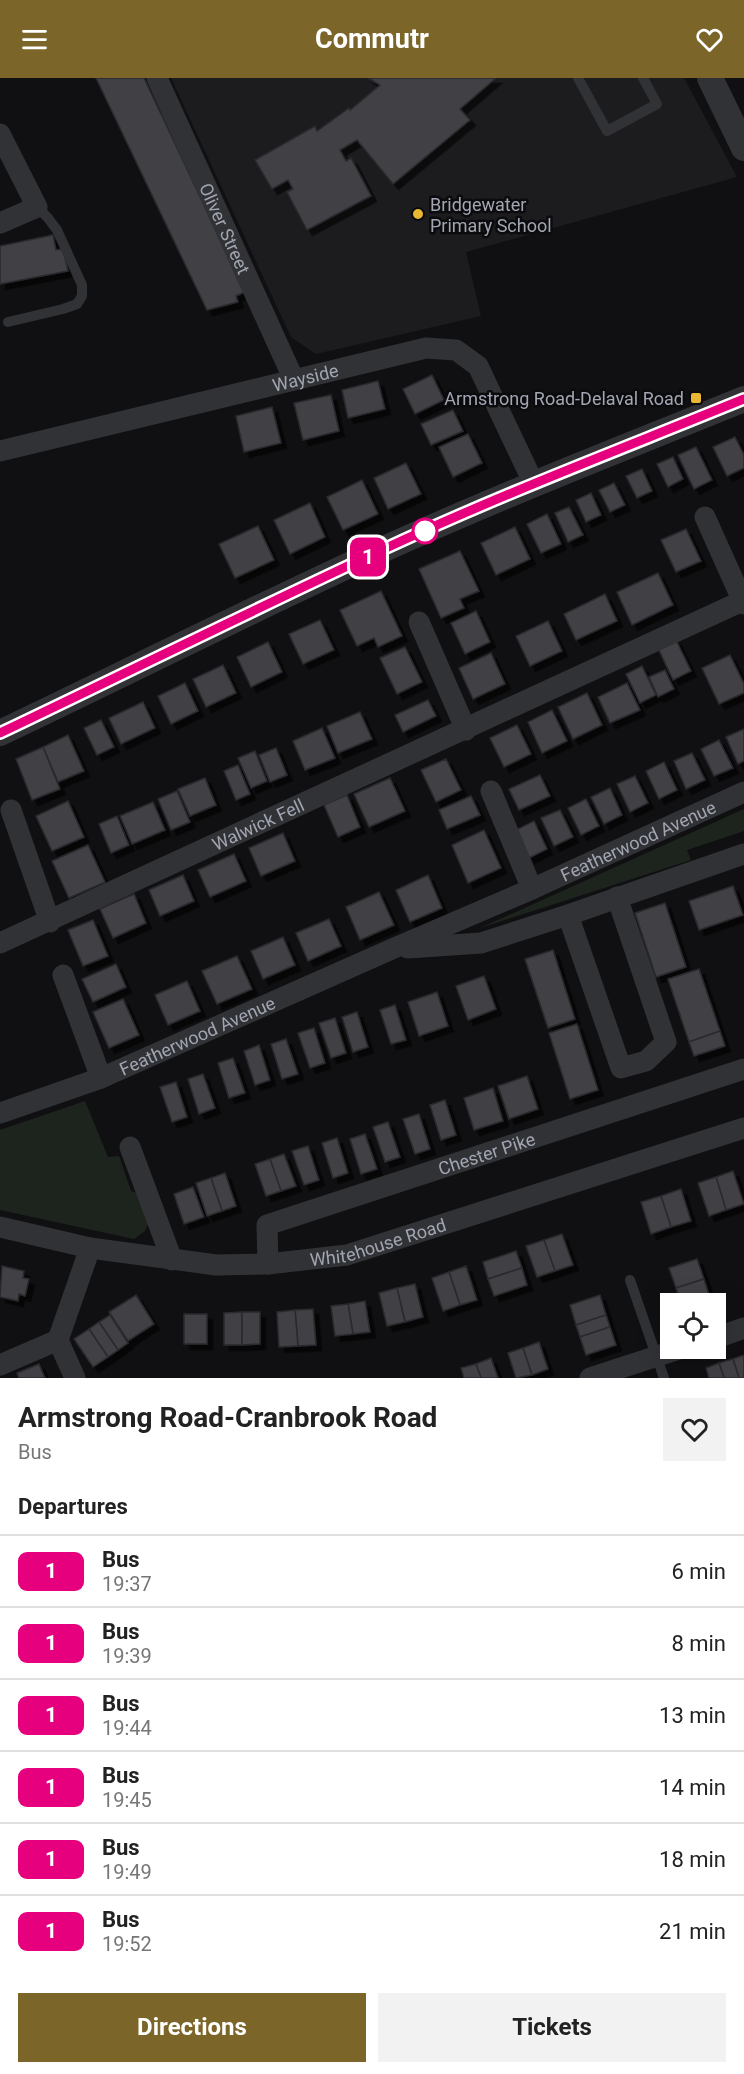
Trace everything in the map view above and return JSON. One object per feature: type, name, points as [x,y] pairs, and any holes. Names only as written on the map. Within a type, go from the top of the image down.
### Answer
[{"type":"street","name":"Oliver Street","points":[[157,78],[294,380]]},
{"type":"street","points":[[710,78],[744,148]]},
{"type":"street","points":[[0,134],[37,207],[0,223]]},
{"type":"street","name":"Wayside","points":[[0,451],[426,348],[456,350],[478,366],[534,484]]},
{"type":"street","points":[[0,734],[201,635],[386,548],[534,484],[744,399]]},
{"type":"street","name":"Walwick Fell","points":[[0,943],[743,602],[705,517]]},
{"type":"street","points":[[419,622],[466,730]]},
{"type":"street","points":[[491,791],[532,889]]},
{"type":"street","name":"Featherwood Avenue","points":[[63,975],[101,1078],[532,889],[744,792]]},
{"type":"street","points":[[11,810],[45,924]]},
{"type":"street","name":"Featherwood Avenue","points":[[392,949],[481,943],[744,854]]},
{"type":"street","points":[[568,915],[621,1068],[646,1061],[666,1042],[617,897]]},
{"type":"street","name":"Chester Pike","points":[[268,1264],[267,1225],[744,1069]]},
{"type":"street","points":[[0,1113],[101,1078]]},
{"type":"street","name":"Whitehouse Road","points":[[0,1227],[90,1248],[216,1265],[268,1264],[347,1255],[744,1128]]},
{"type":"street","points":[[130,1147],[172,1260]]},
{"type":"street","points":[[75,1378],[58,1340],[90,1248]]},
{"type":"street","points":[[726,1334],[744,1328]]},
{"type":"street","points":[[0,1365],[58,1340]]},
{"type":"street","points":[[590,1378],[660,1356]]},
{"type":"lane","points":[[578,78],[607,131],[657,104],[643,78]]},
{"type":"lane","points":[[8,322],[63,309],[77,304],[82,296],[82,285],[57,230],[37,207]]},
{"type":"lane","points":[[630,1280],[664,1378]]},
{"type":"shaded area","name":"Bridgewater Primary School","points":[[171,78],[684,78],[737,177],[466,252],[481,316],[316,354],[291,337]]},
{"type":"shaded area","points":[[744,809],[744,831],[687,850],[691,860],[480,928]]},
{"type":"shaded area","points":[[85,1101],[108,1157],[119,1156],[131,1191],[141,1195],[150,1219],[145,1231],[134,1239],[0,1210],[0,1130]]},
{"type":"building","points":[[96,78],[144,78],[245,292],[236,296],[238,302],[207,310]]},
{"type":"building","points":[[368,78],[496,78],[460,109],[470,120],[393,184],[357,140],[340,150],[346,161],[351,158],[371,196],[307,230],[287,192],[293,189],[288,180],[272,189],[255,160],[315,126],[317,131],[349,108],[350,110],[380,85]]},
{"type":"building","points":[[53,235],[56,250],[63,249],[68,271],[0,284],[0,246]]},
{"type":"building","points":[[432,375],[444,400],[415,414],[403,389]]},
{"type":"building","points":[[378,381],[385,409],[348,418],[342,390]]},
{"type":"building","points":[[331,395],[339,431],[303,440],[294,403]]},
{"type":"building","points":[[272,407],[281,443],[244,452],[236,416]]},
{"type":"building","points":[[453,410],[463,431],[431,445],[421,424]]},
{"type":"building","points":[[468,434],[482,463],[453,477],[439,447]]},
{"type":"building","points":[[735,437],[744,455],[744,468],[727,476],[713,447]]},
{"type":"building","points":[[696,447],[712,480],[694,489],[678,455]]},
{"type":"building","points":[[673,457],[683,479],[668,487],[657,464]]},
{"type":"building","points":[[406,463],[421,494],[388,509],[374,478]]},
{"type":"building","points":[[642,469],[652,491],[637,498],[626,476]]},
{"type":"building","points":[[362,480],[378,514],[343,530],[327,497]]},
{"type":"building","points":[[614,483],[625,505],[610,512],[599,490]]},
{"type":"building","points":[[591,493],[601,515],[586,522],[576,500]]},
{"type":"building","points":[[310,503],[325,537],[290,554],[274,520]]},
{"type":"building","points":[[569,507],[583,535],[568,542],[555,513]]},
{"type":"building","points":[[547,514],[561,544],[541,553],[527,524]]},
{"type":"building","points":[[258,526],[274,560],[235,578],[219,544]]},
{"type":"building","points":[[515,527],[530,559],[496,575],[481,543]]},
{"type":"building","points":[[686,529],[701,561],[676,572],[661,540]]},
{"type":"building","points":[[460,551],[479,591],[460,599],[464,608],[441,618],[419,569]]},
{"type":"building","points":[[658,573],[673,605],[632,625],[617,592]]},
{"type":"building","points":[[381,591],[402,636],[378,647],[374,638],[357,646],[340,610]]},
{"type":"building","points":[[605,594],[617,621],[576,640],[564,614]]},
{"type":"building","points":[[476,611],[490,642],[465,654],[451,623]]},
{"type":"building","points":[[320,620],[334,650],[303,664],[289,634]]},
{"type":"building","points":[[548,621],[562,651],[530,666],[516,636]]},
{"type":"building","points":[[676,640],[691,671],[673,680],[658,648]]},
{"type":"building","points":[[268,642],[282,672],[251,687],[237,657]]},
{"type":"building","points":[[405,647],[422,682],[397,694],[380,658]]},
{"type":"building","points":[[491,653],[505,684],[473,699],[459,668]]},
{"type":"building","points":[[730,655],[744,684],[744,693],[719,704],[702,668]]},
{"type":"building","points":[[223,665],[236,693],[206,707],[193,679]]},
{"type":"building","points":[[642,666],[656,695],[640,703],[626,674]]},
{"type":"building","points":[[665,670],[674,689],[658,697],[649,677]]},
{"type":"building","points":[[185,683],[198,711],[171,724],[158,696]]},
{"type":"building","points":[[627,683],[640,710],[610,723],[598,697]]},
{"type":"building","points":[[587,693],[602,725],[573,739],[558,707]]},
{"type":"building","points":[[428,700],[436,716],[403,732],[395,715]]},
{"type":"building","points":[[143,702],[155,728],[121,744],[109,718]]},
{"type":"building","points":[[552,710],[567,741],[542,753],[528,722]]},
{"type":"building","points":[[360,712],[372,739],[338,753],[327,726]]},
{"type":"building","points":[[101,720],[114,747],[97,755],[84,728]]},
{"type":"building","points":[[517,725],[531,754],[504,767],[490,738]]},
{"type":"building","points":[[322,728],[335,758],[305,770],[293,741]]},
{"type":"building","points":[[744,729],[744,761],[738,764],[726,737]]},
{"type":"building","points":[[68,735],[84,771],[58,782],[43,747]]},
{"type":"building","points":[[719,740],[733,768],[714,776],[701,749]]},
{"type":"building","points":[[43,747],[60,789],[32,800],[16,759]]},
{"type":"building","points":[[276,748],[287,775],[270,782],[259,755]]},
{"type":"building","points":[[255,751],[267,781],[251,788],[238,758]]},
{"type":"building","points":[[692,753],[705,780],[686,789],[674,761]]},
{"type":"building","points":[[446,759],[461,790],[436,802],[421,770]]},
{"type":"building","points":[[664,762],[677,790],[659,799],[646,771]]},
{"type":"building","points":[[238,765],[250,794],[236,800],[224,771]]},
{"type":"building","points":[[540,775],[550,796],[519,810],[509,789]]},
{"type":"building","points":[[635,776],[648,803],[630,812],[617,784]]},
{"type":"building","points":[[205,778],[216,805],[190,816],[178,789]]},
{"type":"building","points":[[390,778],[405,811],[369,827],[354,794]]},
{"type":"building","points":[[610,788],[622,815],[604,824],[591,797]]},
{"type":"building","points":[[177,791],[190,822],[171,830],[158,799]]},
{"type":"building","points":[[347,795],[360,827],[338,837],[324,805]]},
{"type":"building","points":[[471,796],[480,815],[447,829],[439,810]]},
{"type":"building","points":[[586,799],[599,826],[581,835],[568,808]]},
{"type":"building","points":[[68,801],[84,837],[52,851],[36,816]]},
{"type":"building","points":[[153,802],[165,830],[132,844],[120,816]]},
{"type":"building","points":[[560,810],[573,837],[554,846],[541,818]]},
{"type":"building","points":[[117,816],[129,845],[111,853],[99,824]]},
{"type":"building","points":[[534,821],[547,849],[529,858],[516,830]]},
{"type":"building","points":[[484,830],[501,868],[468,883],[452,845]]},
{"type":"building","points":[[283,833],[295,861],[261,876],[249,848]]},
{"type":"building","points":[[88,845],[105,882],[69,898],[52,861]]},
{"type":"building","points":[[234,854],[246,881],[210,897],[198,870]]},
{"type":"building","points":[[183,875],[194,901],[160,916],[149,890]]},
{"type":"building","points":[[428,875],[442,908],[410,922],[396,890]]},
{"type":"building","points":[[733,886],[743,915],[699,930],[689,901]]},
{"type":"building","points":[[379,892],[394,925],[360,940],[346,907]]},
{"type":"building","points":[[134,894],[146,923],[113,938],[100,909]]},
{"type":"building","points":[[665,903],[686,967],[656,977],[635,913]]},
{"type":"building","points":[[329,919],[341,946],[308,961],[296,933]]},
{"type":"building","points":[[93,920],[108,956],[83,966],[68,930]]},
{"type":"building","points":[[283,937],[295,965],[263,979],[251,951]]},
{"type":"building","points":[[553,950],[575,1019],[548,1028],[525,959]]},
{"type":"building","points":[[237,956],[252,989],[217,1004],[202,971]]},
{"type":"building","points":[[116,964],[126,987],[93,1002],[82,979]]},
{"type":"building","points":[[699,969],[720,1031],[689,1042],[668,979]]},
{"type":"building","points":[[484,976],[496,1009],[468,1020],[456,986]]},
{"type":"building","points":[[187,981],[200,1011],[168,1025],[155,995]]},
{"type":"building","points":[[437,992],[448,1026],[419,1036],[408,1002]]},
{"type":"building","points":[[123,999],[139,1035],[109,1048],[93,1012]]},
{"type":"building","points":[[395,1005],[406,1040],[391,1044],[380,1010]]},
{"type":"building","points":[[357,1012],[368,1047],[353,1052],[342,1017]]},
{"type":"building","points":[[335,1018],[346,1053],[331,1058],[319,1023]]},
{"type":"building","points":[[577,1024],[598,1090],[570,1099],[549,1033]]},
{"type":"building","points":[[314,1028],[325,1063],[310,1068],[298,1033]]},
{"type":"building","points":[[720,1031],[725,1046],[694,1056],[689,1042]]},
{"type":"building","points":[[286,1039],[298,1074],[282,1079],[271,1044]]},
{"type":"building","points":[[259,1045],[270,1080],[255,1085],[244,1051]]},
{"type":"building","points":[[233,1058],[245,1093],[229,1098],[218,1063]]},
{"type":"building","points":[[203,1074],[215,1108],[199,1114],[188,1079]]},
{"type":"building","points":[[527,1076],[538,1109],[509,1119],[498,1086]]},
{"type":"building","points":[[176,1082],[187,1117],[172,1122],[160,1087]]},
{"type":"building","points":[[493,1088],[503,1121],[474,1130],[464,1098]]},
{"type":"building","points":[[445,1100],[456,1135],[441,1140],[430,1105]]},
{"type":"building","points":[[419,1114],[430,1149],[415,1154],[403,1119]]},
{"type":"building","points":[[388,1122],[400,1157],[385,1162],[373,1127]]},
{"type":"building","points":[[365,1134],[377,1169],[361,1174],[350,1139]]},
{"type":"building","points":[[337,1138],[348,1173],[333,1178],[322,1143]]},
{"type":"building","points":[[308,1146],[319,1180],[304,1185],[292,1151]]},
{"type":"building","points":[[284,1154],[296,1186],[281,1191],[270,1159]]},
{"type":"building","points":[[270,1159],[281,1191],[266,1196],[255,1164]]},
{"type":"building","points":[[733,1171],[744,1204],[726,1210],[716,1177]]},
{"type":"building","points":[[225,1173],[236,1206],[222,1211],[211,1178]]},
{"type":"building","points":[[716,1177],[726,1210],[709,1216],[698,1183]]},
{"type":"building","points":[[211,1178],[222,1211],[207,1216],[196,1183]]},
{"type":"building","points":[[193,1187],[204,1217],[184,1224],[174,1194]]},
{"type":"building","points":[[681,1189],[691,1221],[671,1227],[661,1196]]},
{"type":"building","points":[[661,1196],[671,1227],[651,1234],[641,1202]]},
{"type":"building","points":[[562,1234],[573,1265],[555,1271],[544,1240]]},
{"type":"building","points":[[544,1240],[555,1271],[537,1277],[526,1246]]},
{"type":"building","points":[[516,1251],[522,1268],[488,1279],[483,1262]]},
{"type":"building","points":[[697,1259],[704,1279],[676,1288],[669,1268]]},
{"type":"building","points":[[2,1266],[24,1271],[23,1278],[29,1279],[25,1296],[19,1294],[18,1301],[0,1297]]},
{"type":"building","points":[[466,1266],[477,1300],[460,1305],[449,1272]]},
{"type":"building","points":[[522,1268],[527,1285],[494,1296],[488,1279]]},
{"type":"building","points":[[449,1272],[460,1305],[443,1311],[432,1278]]},
{"type":"building","points":[[704,1279],[708,1293],[678,1293],[676,1288]]},
{"type":"building","points":[[415,1284],[423,1317],[405,1322],[397,1288]]},
{"type":"building","points":[[397,1288],[405,1322],[387,1326],[379,1293]]},
{"type":"building","points":[[136,1295],[154,1324],[128,1341],[109,1312]]},
{"type":"building","points":[[600,1295],[606,1315],[576,1325],[570,1305]]},
{"type":"building","points":[[365,1301],[370,1332],[353,1334],[348,1304]]},
{"type":"building","points":[[348,1304],[353,1334],[335,1336],[331,1306]]},
{"type":"building","points":[[313,1309],[316,1345],[298,1346],[295,1310]]},
{"type":"building","points":[[295,1310],[298,1346],[279,1347],[277,1312]]},
{"type":"building","points":[[242,1312],[242,1345],[224,1345],[224,1313]]},
{"type":"building","points":[[242,1312],[260,1312],[260,1344],[242,1345]]},
{"type":"building","points":[[184,1314],[207,1314],[207,1344],[184,1344]]},
{"type":"building","points":[[110,1315],[128,1343],[118,1350],[99,1322]]},
{"type":"building","points":[[606,1315],[610,1327],[580,1337],[576,1325]]},
{"type":"building","points":[[99,1322],[118,1350],[108,1357],[89,1329]]},
{"type":"building","points":[[610,1327],[616,1345],[586,1355],[580,1337]]},
{"type":"building","points":[[89,1329],[108,1357],[93,1367],[74,1339]]},
{"type":"building","points":[[539,1342],[548,1369],[532,1375],[523,1348]]},
{"type":"building","points":[[523,1348],[532,1375],[516,1378],[508,1353]]},
{"type":"building","points":[[744,1355],[744,1378],[739,1378],[733,1359]]},
{"type":"building","points":[[491,1358],[498,1378],[481,1378],[476,1364]]},
{"type":"building","points":[[733,1359],[739,1378],[724,1378],[719,1363]]},
{"type":"building","points":[[719,1363],[724,1378],[709,1378],[706,1368]]},
{"type":"building","points":[[39,1364],[45,1378],[19,1378],[17,1373]]},
{"type":"building","points":[[476,1364],[481,1378],[464,1378],[461,1368]]},
{"type":"bus line","name":"1","points":[[0,733],[386,548],[534,484],[744,399]]},
{"type":"place","name":"Bridgewater Primary School","points":[[418,214]]},
{"type":"place","name":"Armstrong Road-Delaval Road","points":[[696,398]]}]
